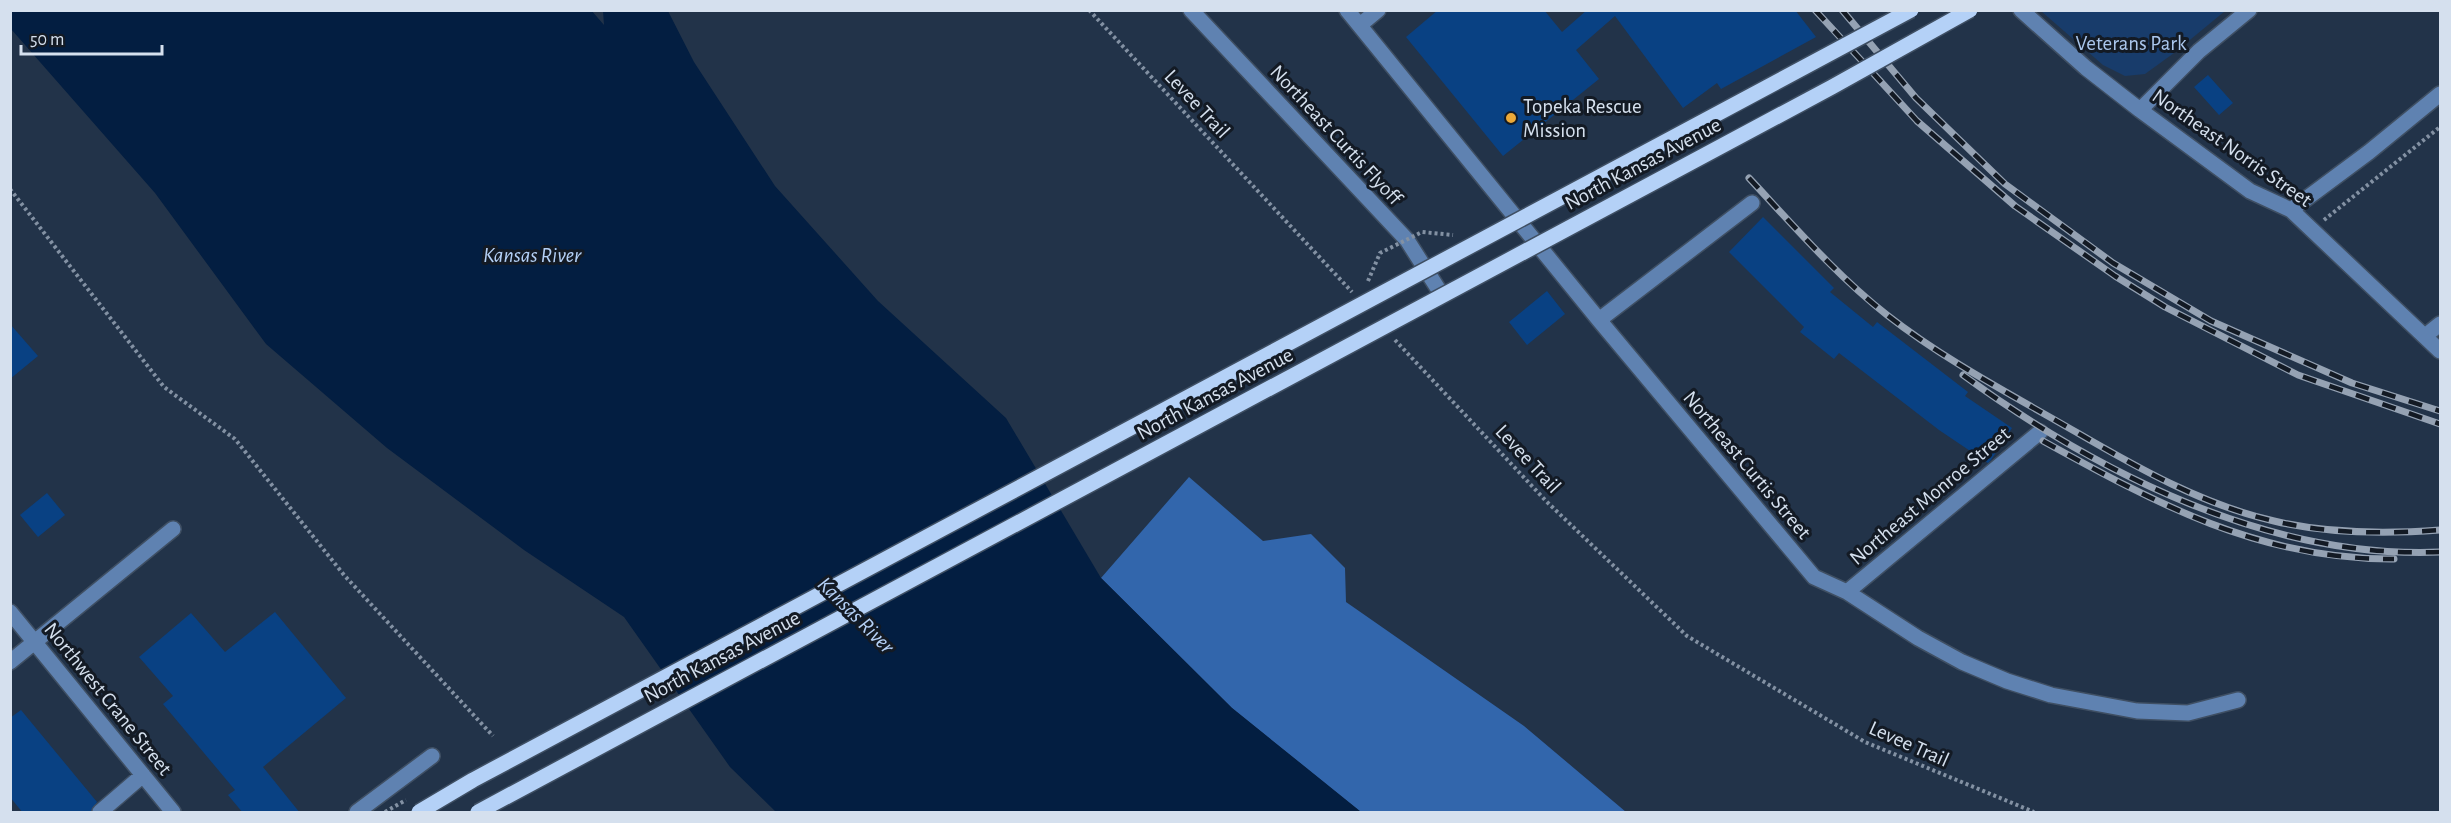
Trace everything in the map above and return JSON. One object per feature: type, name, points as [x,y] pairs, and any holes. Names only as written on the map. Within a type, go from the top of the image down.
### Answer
[{"type":"main road","name":"North Kansas Avenue","points":[[419,813],[473,780],[1911,10]]},
{"type":"main road","name":"North Kansas Avenue","points":[[478,813],[1970,10]]},
{"type":"street","name":"Northeast Curtis Flyoff","points":[[1191,10],[1407,240],[1442,296]]},
{"type":"street","name":"Northeast Curtis Street","points":[[1347,10],[1599,320],[1814,577],[1847,592],[1918,638],[1962,662],[2007,681],[2051,695],[2137,711],[2188,713],[2238,700]]},
{"type":"street","points":[[1360,26],[1378,10]]},
{"type":"street","name":"Northeast Norris Street","points":[[2021,10],[2086,68],[2140,110],[2250,191],[2291,210],[2440,351]]},
{"type":"street","points":[[2140,110],[2199,51],[2248,10]]},
{"type":"street","points":[[2291,210],[2369,152],[2440,94]]},
{"type":"street","points":[[1599,320],[1752,203]]},
{"type":"street","points":[[2426,336],[2440,324]]},
{"type":"street","name":"Northeast Monroe Street","points":[[1847,592],[2040,432]]},
{"type":"street","points":[[10,662],[173,529]]},
{"type":"street","name":"Northwest Crane Street","points":[[10,612],[173,813]]},
{"type":"street","points":[[357,813],[432,756]]},
{"type":"street","points":[[100,813],[143,775]]},
{"type":"path","name":"Levee Trail","points":[[1089,10],[1354,295]]},
{"type":"path","points":[[2310,229],[2440,127]]},
{"type":"path","points":[[10,189],[164,387],[235,439],[344,575],[493,735]]},
{"type":"path","name":"Levee Trail","points":[[1394,338],[1546,501],[1687,636],[1865,742],[2034,813]]},
{"type":"green space","name":"Veterans Park","points":[[2041,11],[2225,11],[2145,74],[2125,76],[2103,65]]},
{"type":"shaded area","points":[[1189,477],[1263,541],[1311,534],[1345,568],[1346,602],[1524,726],[1626,812],[1361,812],[1232,708],[1101,578]]},
{"type":"water","name":"Kansas River","points":[[591,10],[604,25],[603,11],[668,11],[694,62],[775,186],[878,301],[1006,418],[1101,578],[1232,708],[1361,812],[776,812],[730,767],[624,617],[524,550],[387,448],[266,344],[155,193],[11,29],[10,11]]},
{"type":"building","points":[[1438,10],[1544,10],[1562,32],[1587,10],[1795,10],[1816,37],[1721,89],[1717,83],[1683,108],[1615,16],[1576,50],[1599,79],[1503,156],[1406,37]]},
{"type":"building","points":[[2208,75],[2233,103],[2219,115],[2194,87]]},
{"type":"building","points":[[1763,217],[1834,288],[1830,292],[1873,327],[1877,322],[1968,392],[1965,396],[2012,428],[1988,463],[1939,430],[1839,353],[1834,359],[1800,332],[1804,327],[1729,252]]},
{"type":"building","points":[[1547,291],[1565,314],[1527,345],[1509,322]]},
{"type":"building","points":[[10,324],[38,356],[10,379]]},
{"type":"building","points":[[47,493],[65,515],[38,537],[20,515]]},
{"type":"building","points":[[275,612],[346,698],[263,767],[300,813],[243,813],[228,795],[235,790],[163,704],[173,696],[139,657],[191,613],[225,652]]},
{"type":"building","points":[[21,710],[97,802],[90,813],[23,813],[10,797],[10,718]]},
{"type":"railway","points":[[1815,10],[1917,121],[2015,206],[2115,276],[2165,307],[2298,375],[2440,424]]},
{"type":"railway","points":[[1842,10],[1916,98],[2005,184],[2113,263],[2211,321],[2352,383],[2440,411]]},
{"type":"railway","points":[[1749,178],[1850,283],[1909,332],[1980,377],[2147,472],[2196,495],[2274,521],[2336,531],[2440,530]]},
{"type":"railway","points":[[1963,375],[2071,445],[2129,476],[2188,503],[2250,525],[2312,541],[2376,550],[2440,552]]},
{"type":"railway","points":[[2043,441],[2126,486],[2211,524],[2299,550],[2345,557],[2394,559]]},
{"type":"place","name":"Topeka Rescue Mission","points":[[1511,118]]}]
